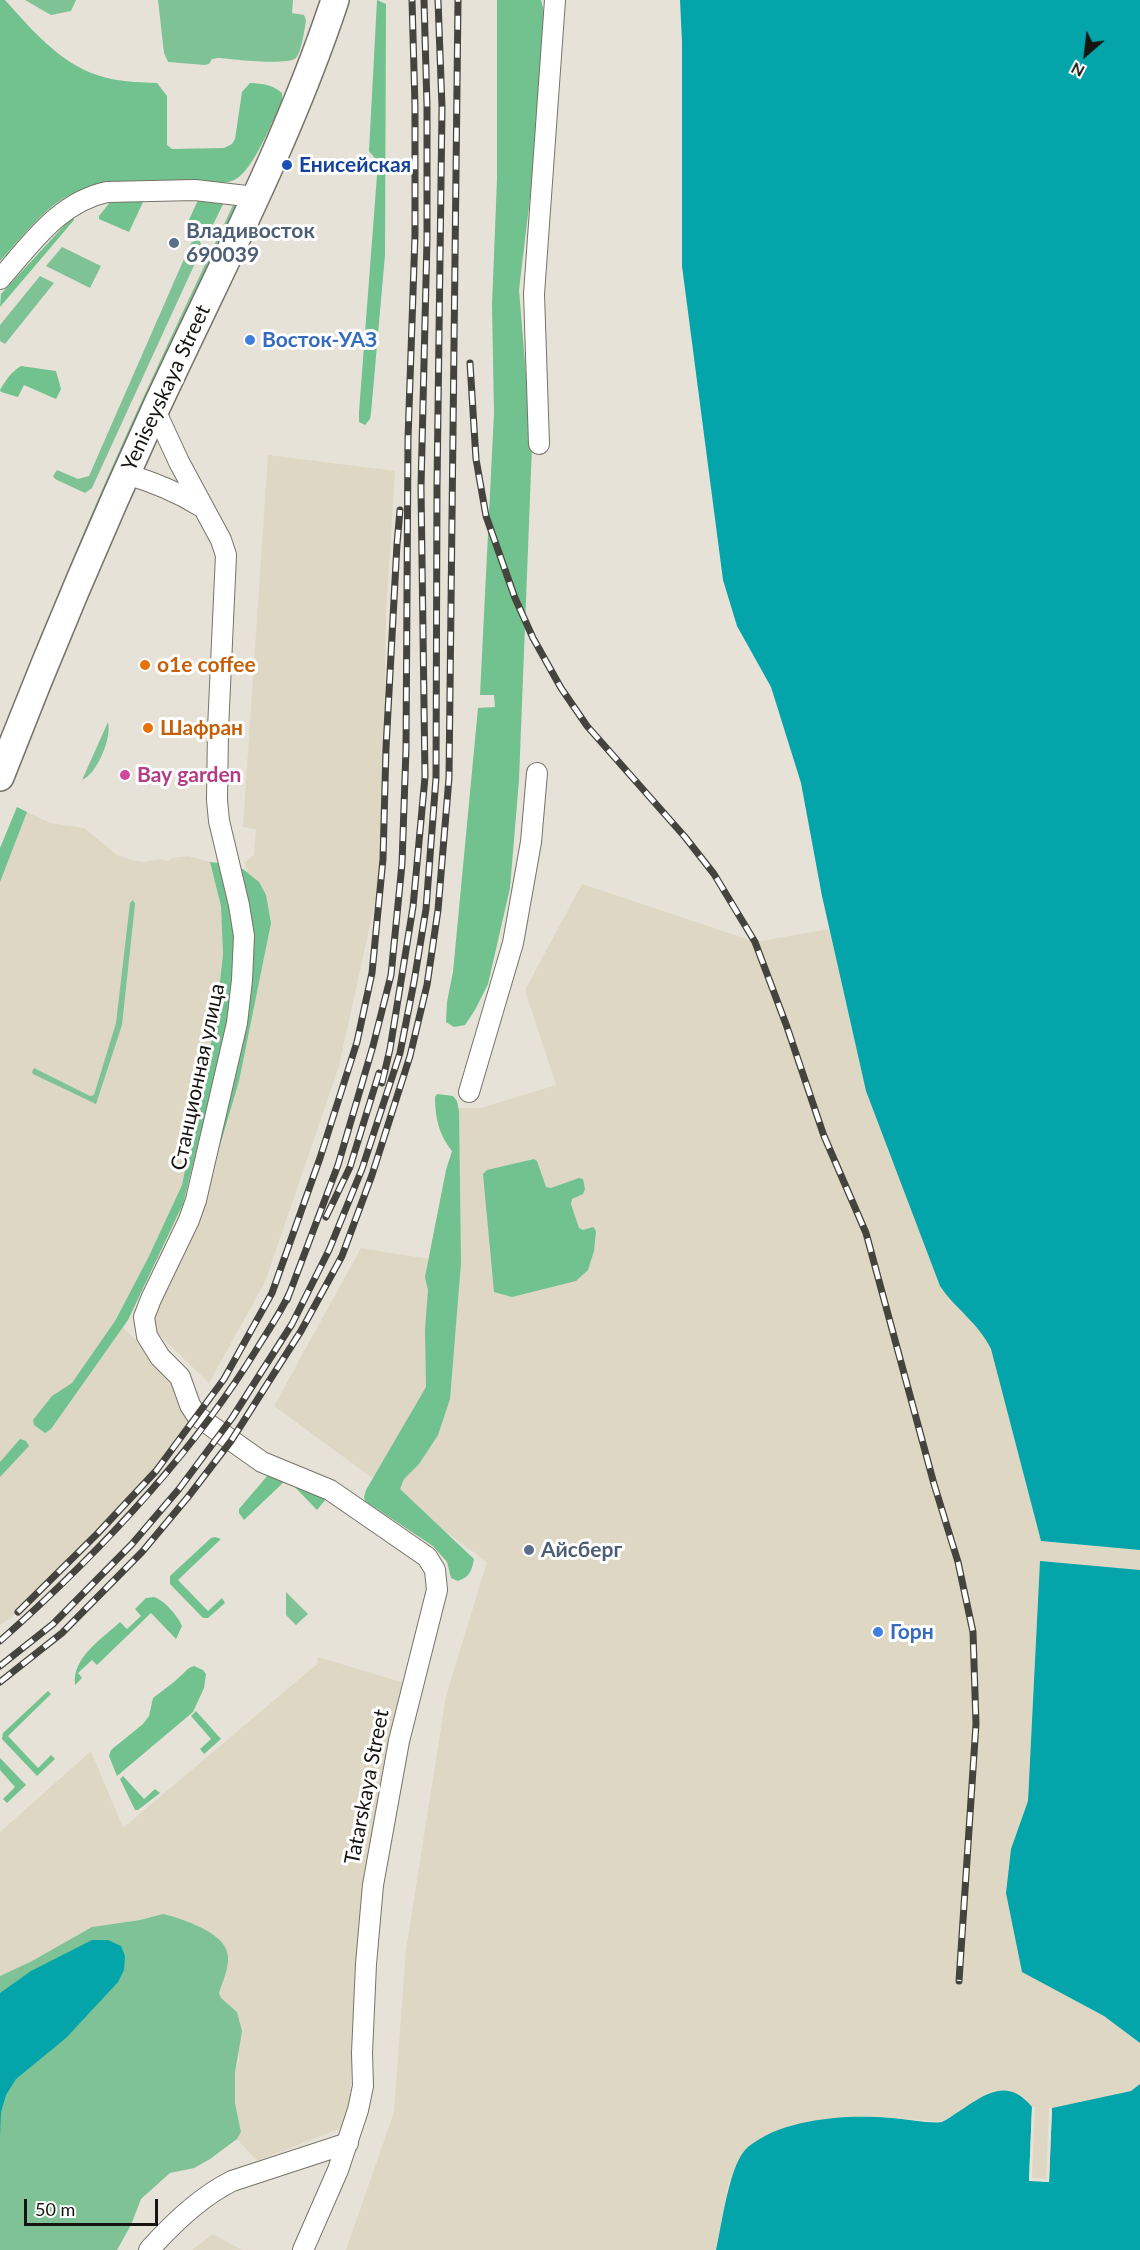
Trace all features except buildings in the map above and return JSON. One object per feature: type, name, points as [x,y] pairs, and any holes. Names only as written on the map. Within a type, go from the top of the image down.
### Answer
[{"type":"main road","name":"Yeniseyskaya Street","points":[[0,777],[126,474],[308,78],[335,0]]},
{"type":"street","points":[[539,444],[534,294],[555,0]]},
{"type":"street","points":[[0,279],[44,228],[70,206],[96,194],[195,190],[255,197]]},
{"type":"street","name":"Станционная улица","points":[[155,410],[201,507],[221,540],[227,561],[220,683],[217,800],[219,821],[242,926],[242,980],[237,1023],[196,1200],[144,1317],[147,1336],[160,1357],[180,1377],[190,1405],[197,1416],[231,1441]]},
{"type":"street","name":"Станционная улица","points":[[126,474],[170,489],[201,507]]},
{"type":"street","points":[[468,1092],[513,943],[531,842],[537,773]]},
{"type":"street","name":"Tatarskaya Street","points":[[231,1441],[262,1462],[330,1490],[427,1557],[435,1570],[437,1590],[399,1741],[373,1885],[366,1964],[363,2086],[348,2143],[303,2250]]},
{"type":"street","points":[[149,2250],[192,2207],[216,2189],[232,2181],[348,2143]]},
{"type":"shaded area","points":[[268,455],[395,471],[386,613],[383,818],[376,898],[339,1066],[265,1282],[209,1383],[147,1323],[206,1189],[239,1081],[259,882],[247,872],[245,862],[254,855],[256,829],[243,827]]},
{"type":"shaded area","points":[[17,807],[50,823],[84,828],[117,855],[131,860],[143,862],[161,859],[168,861],[172,858],[188,856],[210,862],[221,905],[223,954],[216,1019],[182,1185],[149,1256],[115,1320],[207,1408],[157,1475],[36,1600],[0,1625],[0,848]]},
{"type":"shaded area","points":[[582,884],[755,942],[829,929],[866,1091],[949,1299],[983,1332],[991,1349],[1041,1541],[1140,1550],[1140,1570],[1040,1562],[1028,1801],[1022,1822],[1104,2016],[1140,2043],[1140,2084],[1131,2091],[1052,2108],[1049,2182],[1029,2181],[988,2093],[942,2122],[872,2116],[826,2119],[786,2127],[729,2182],[716,2250],[346,2250],[394,2112],[406,1950],[446,1696],[487,1562],[274,1406],[361,1248],[435,1260],[452,1161],[455,1108],[481,1108],[556,1085],[525,990]]},
{"type":"shaded area","points":[[318,1657],[404,1683],[374,1830],[353,2032],[349,2125],[257,2161],[237,2139],[241,2132],[235,2104],[235,2073],[239,2059],[237,2012],[221,1998],[219,1993],[227,1968],[163,1914],[92,1927],[32,1961],[0,1976],[0,1832],[91,1751],[123,1828],[317,1664]]},
{"type":"shaded area","points":[[213,2234],[242,2250],[192,2250]]},
{"type":"green space","points":[[0,0],[5,0],[46,44],[83,69],[112,79],[157,83],[167,96],[167,145],[172,149],[224,148],[232,144],[235,139],[242,92],[250,83],[274,88],[282,93],[282,101],[256,155],[236,179],[217,183],[136,182],[88,188],[61,200],[45,212],[0,261]]},
{"type":"green space","points":[[25,0],[76,0],[71,11],[51,15]]},
{"type":"green space","points":[[158,0],[293,0],[292,13],[304,15],[306,20],[300,51],[296,58],[282,62],[218,58],[212,59],[209,64],[205,65],[168,62],[164,53]]},
{"type":"green space","points":[[377,0],[386,4],[385,255],[371,413],[365,425],[359,422],[359,412],[378,162],[369,151]]},
{"type":"green space","points":[[497,0],[541,0],[545,16],[534,164],[519,290],[532,446],[519,780],[510,888],[488,984],[465,1025],[454,1027],[446,1022],[447,1002],[453,972],[478,708],[495,707],[494,695],[480,695],[494,413],[492,305],[497,179]]},
{"type":"green space","points":[[240,199],[72,572],[69,568],[129,430],[234,203]]},
{"type":"green space","points":[[144,200],[129,232],[99,219],[111,201]]},
{"type":"green space","points":[[198,200],[225,200],[207,233],[188,222]]},
{"type":"green space","points":[[73,216],[74,220],[0,307],[1,294]]},
{"type":"green space","points":[[197,239],[202,248],[92,488],[85,493],[55,479],[53,476],[57,470],[78,479],[89,476],[191,243]]},
{"type":"green space","points":[[62,247],[101,266],[90,288],[46,266]]},
{"type":"green space","points":[[40,276],[54,283],[5,344],[0,341],[0,325]]},
{"type":"green space","points":[[21,366],[56,371],[61,389],[56,399],[24,385],[18,397],[1,392],[9,376]]},
{"type":"green space","points":[[108,722],[108,737],[102,755],[93,771],[82,780]]},
{"type":"green space","points":[[17,807],[27,812],[0,882],[0,848]]},
{"type":"green space","points":[[210,862],[219,863],[229,903],[234,933],[234,977],[229,1021],[183,1204],[128,1320],[51,1429],[45,1433],[34,1425],[33,1420],[52,1396],[72,1383],[115,1321],[182,1185],[216,1019],[223,954],[221,906]]},
{"type":"green space","points":[[240,869],[259,882],[266,895],[271,923],[239,1081],[215,1163],[245,1023]]},
{"type":"green space","points":[[133,900],[135,904],[122,1025],[96,1104],[32,1072],[34,1068],[90,1096],[94,1095],[116,1023],[130,903]]},
{"type":"green space","points":[[437,1094],[453,1096],[457,1101],[459,1111],[461,1263],[450,1399],[438,1435],[419,1464],[404,1479],[400,1489],[474,1559],[470,1573],[458,1581],[451,1578],[447,1562],[433,1546],[365,1501],[364,1497],[426,1387],[425,1330],[428,1290],[425,1277],[446,1170],[452,1151],[444,1139],[437,1119],[435,1097]]},
{"type":"green space","points":[[534,1159],[537,1161],[546,1187],[551,1188],[579,1178],[583,1179],[585,1189],[583,1194],[572,1199],[571,1204],[579,1228],[583,1230],[593,1227],[596,1231],[594,1251],[588,1270],[576,1281],[512,1297],[494,1292],[483,1174],[487,1170]]},
{"type":"green space","points":[[20,1439],[26,1441],[29,1446],[0,1477],[0,1462]]},
{"type":"green space","points":[[274,1468],[283,1469],[326,1499],[317,1510],[287,1479],[244,1520],[239,1509]]},
{"type":"green space","points":[[211,1538],[221,1539],[178,1580],[208,1611],[222,1598],[225,1603],[208,1618],[203,1618],[170,1584],[170,1576]]},
{"type":"green space","points":[[286,1592],[308,1614],[296,1625],[286,1615]]},
{"type":"green space","points":[[154,1597],[166,1605],[180,1622],[182,1626],[176,1639],[151,1613],[97,1665],[92,1660],[78,1673],[82,1678],[75,1685],[78,1666],[90,1649],[120,1622],[127,1629],[141,1616],[135,1609],[146,1598]]},
{"type":"green space","points":[[194,1666],[206,1674],[204,1688],[193,1712],[117,1776],[109,1756],[111,1750],[143,1724],[149,1716],[153,1698]]},
{"type":"green space","points":[[48,1691],[51,1694],[8,1736],[38,1768],[51,1755],[55,1759],[37,1776],[2,1739],[3,1733]]},
{"type":"green space","points":[[196,1711],[221,1739],[204,1754],[200,1749],[211,1739],[191,1716]]},
{"type":"green space","points":[[0,1758],[26,1785],[7,1803],[3,1799],[15,1787],[0,1770]]},
{"type":"green space","points":[[123,1776],[144,1799],[155,1789],[160,1793],[135,1810],[120,1779]]},
{"type":"green space","points":[[163,1914],[206,1930],[220,1941],[227,1952],[226,1970],[219,1993],[221,1998],[237,2012],[242,2031],[235,2073],[235,2103],[241,2132],[237,2139],[210,2159],[194,2168],[170,2173],[141,2199],[131,2225],[117,2250],[0,2250],[0,1976],[32,1961],[92,1927]]},
{"type":"water","points":[[680,0],[1140,0],[1140,1550],[1041,1541],[991,1349],[980,1331],[940,1286],[866,1091],[822,896],[801,783],[771,687],[737,626],[723,580],[682,266]]},
{"type":"water","points":[[1040,1561],[1140,1570],[1140,2043],[1104,2016],[1022,1972],[1006,1893],[1011,1849],[1028,1801]]},
{"type":"water","points":[[92,1940],[108,1940],[121,1946],[125,1956],[124,1970],[118,1982],[66,2038],[16,2079],[6,2095],[1,2112],[0,2136],[0,1993],[31,1971]]},
{"type":"water","points":[[1140,2084],[1140,2250],[716,2250],[731,2180],[741,2155],[762,2137],[779,2130],[817,2120],[856,2117],[942,2122],[986,2095],[1004,2090],[1014,2092],[1032,2107],[1029,2180],[1049,2182],[1052,2108],[1131,2091]]},
{"type":"pier","points":[[1032,2107],[1035,2107],[1032,2178],[1046,2179],[1049,2108],[1052,2108],[1049,2182],[1029,2181]]},
{"type":"railway","points":[[287,1300],[338,1165],[373,1046],[391,975],[402,864],[406,749],[408,439],[415,235],[412,0]]},
{"type":"railway","points":[[382,1083],[390,1049],[413,907],[425,777],[421,487],[427,239],[424,0]]},
{"type":"railway","points":[[0,1666],[53,1624],[132,1544],[179,1489],[232,1418],[292,1324],[329,1250],[362,1169],[400,1053],[426,909],[436,778],[442,107],[438,0]]},
{"type":"railway","points":[[0,1682],[62,1633],[142,1552],[231,1441],[301,1331],[342,1256],[372,1175],[410,1056],[427,985],[438,910],[449,778],[458,0]]},
{"type":"railway","points":[[470,363],[476,459],[486,516],[515,598],[533,638],[561,688],[587,726],[685,837],[714,874],[755,942],[824,1136],[866,1233],[934,1484],[958,1562],[973,1632],[976,1724],[959,1981]]},
{"type":"railway","points":[[18,1612],[97,1534],[156,1471],[224,1379],[272,1293],[320,1158],[357,1042],[372,973],[383,859],[386,748],[400,510]]},
{"type":"railway","points":[[326,1217],[350,1167],[379,1073]]},
{"type":"railway","points":[[0,1641],[72,1574],[172,1466],[231,1388],[275,1320],[290,1292]]},
{"type":"place","name":"Енисейская","points":[[287,165]]},
{"type":"place","name":"Владивосток 690039","points":[[174,243]]},
{"type":"place","name":"Восток-УАЗ","points":[[250,340]]},
{"type":"place","name":"o1e coffee","points":[[145,665]]},
{"type":"place","name":"Шафран","points":[[148,728]]},
{"type":"place","name":"Bay garden","points":[[125,775]]},
{"type":"place","name":"Айсберг","points":[[529,1550]]},
{"type":"place","name":"Горн","points":[[878,1632]]}]
